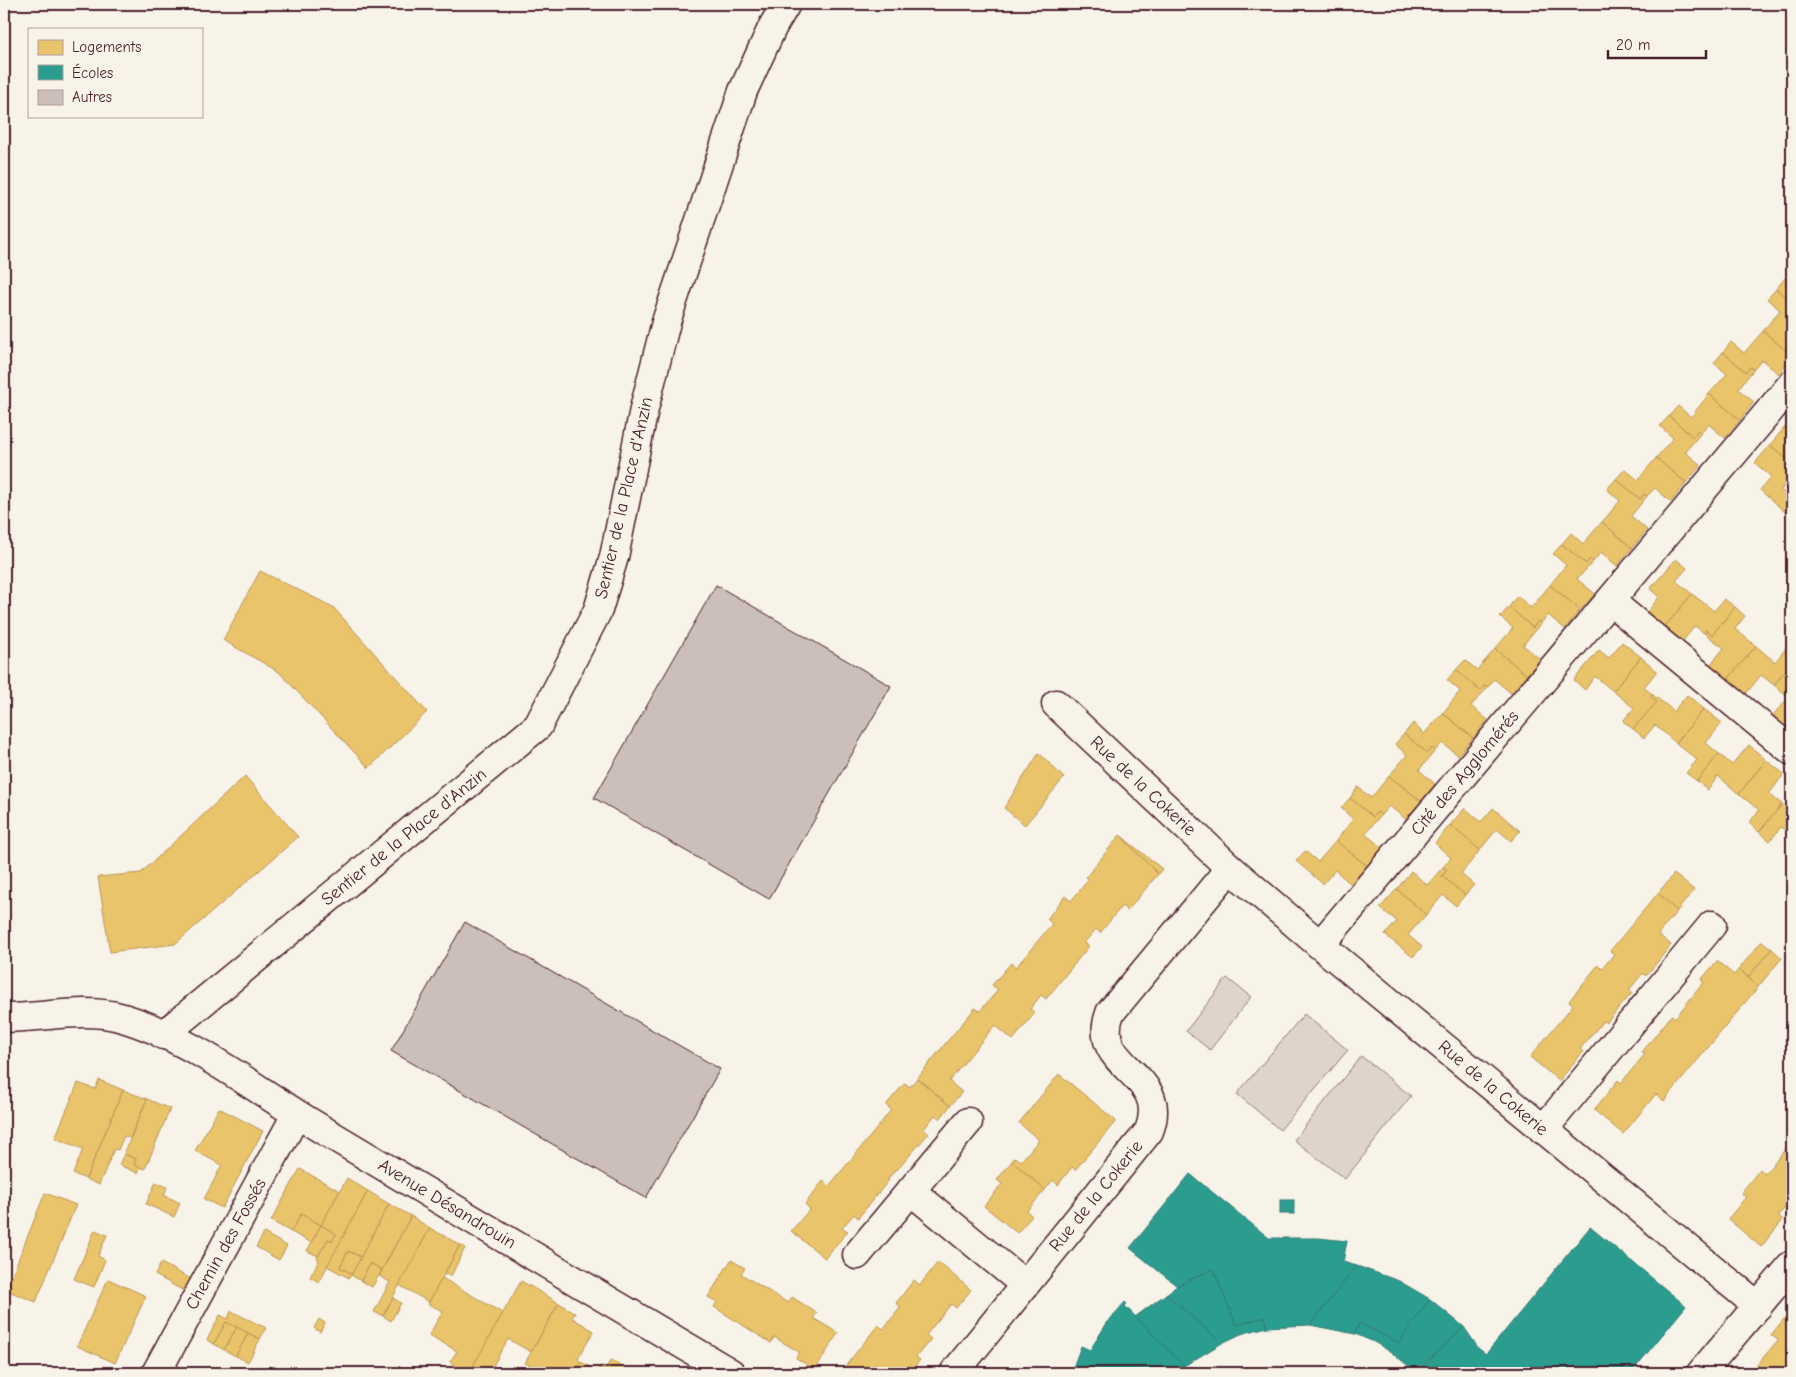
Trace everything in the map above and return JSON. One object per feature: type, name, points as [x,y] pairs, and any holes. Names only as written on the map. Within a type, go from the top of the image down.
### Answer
[{"type":"street","name":"Sentier de la Place d'Anzin","points":[[163,1035],[538,726],[601,602],[614,557],[644,409],[666,322],[743,92],[773,26],[786,4]]},
{"type":"street","name":"Cité des Agglomérés","points":[[1320,945],[1792,384]]},
{"type":"street","points":[[1610,601],[1792,751]]},
{"type":"street","name":"Rue de la Cokerie","points":[[1056,704],[1230,868],[1543,1130],[1758,1306]]},
{"type":"street","name":"Rue de la Cokerie","points":[[954,1373],[1024,1284],[1149,1132],[1154,1111],[1152,1097],[1109,1045],[1106,1023],[1110,1013],[1230,868]]},
{"type":"street","points":[[1543,1130],[1712,925]]},
{"type":"street","name":"Avenue Désandrouin","points":[[4,1018],[98,1014],[123,1018],[190,1047],[296,1115],[731,1373]]},
{"type":"street","name":"Chemin des Fossés","points":[[156,1373],[296,1115]]},
{"type":"street","points":[[857,1255],[968,1122]]},
{"type":"street","points":[[911,1191],[1024,1284]]},
{"type":"street","points":[[1701,1373],[1792,1265]]},
{"type":"shaded area","points":[[1227,978],[1251,997],[1210,1050],[1186,1031]]},
{"type":"shaded area","points":[[1304,1014],[1348,1050],[1280,1130],[1237,1094]]},
{"type":"shaded area","points":[[1361,1056],[1411,1096],[1345,1179],[1294,1140]]},
{"type":"building: Logements","points":[[1785,278],[1792,285],[1792,303],[1776,289]]},
{"type":"building: Logements","points":[[1776,289],[1792,303],[1792,356],[1763,331],[1780,310],[1767,299]]},
{"type":"building: Logements","points":[[1763,331],[1792,356],[1779,374],[1762,360],[1754,369],[1750,367],[1746,372],[1723,352],[1731,342],[1744,353]]},
{"type":"building: Logements","points":[[1723,352],[1746,372],[1750,367],[1754,369],[1738,389],[1754,402],[1740,420],[1709,394],[1727,374],[1714,363]]},
{"type":"building: Logements","points":[[1709,394],[1740,420],[1725,438],[1708,424],[1701,433],[1698,430],[1693,437],[1669,416],[1678,406],[1691,417]]},
{"type":"building: Logements","points":[[1669,416],[1693,437],[1698,430],[1701,433],[1685,452],[1701,465],[1686,483],[1656,458],[1673,438],[1660,426]]},
{"type":"building: Logements","points":[[1785,427],[1792,435],[1792,463],[1770,445]]},
{"type":"building: Logements","points":[[1770,445],[1792,463],[1792,477],[1781,490],[1792,500],[1792,506],[1786,513],[1760,490],[1771,477],[1755,463]]},
{"type":"building: Logements","points":[[1656,458],[1686,483],[1671,502],[1655,488],[1647,496],[1644,494],[1640,499],[1616,479],[1625,469],[1638,480]]},
{"type":"building: Logements","points":[[1616,479],[1640,499],[1644,494],[1647,496],[1631,516],[1647,530],[1632,548],[1602,522],[1620,501],[1607,489]]},
{"type":"building: Logements","points":[[1602,522],[1632,548],[1617,566],[1601,552],[1593,562],[1590,559],[1586,564],[1562,544],[1571,533],[1583,544]]},
{"type":"building: Logements","points":[[1562,544],[1586,564],[1590,559],[1593,562],[1577,579],[1595,594],[1580,610],[1550,585],[1566,565],[1553,554]]},
{"type":"building: Logements","points":[[1676,559],[1687,568],[1676,581],[1692,594],[1664,628],[1646,614],[1659,597],[1650,589]]},
{"type":"building: Logements","points":[[260,571],[333,607],[427,712],[369,768],[279,672],[223,640]]},
{"type":"building: Logements","points":[[1550,585],[1580,610],[1565,629],[1548,615],[1541,623],[1538,621],[1533,628],[1509,607],[1517,596],[1531,608]]},
{"type":"building: Logements","points":[[1692,594],[1714,611],[1724,599],[1735,607],[1712,635],[1706,630],[1704,633],[1695,626],[1682,642],[1664,628]]},
{"type":"building: Logements","points":[[1509,607],[1533,628],[1538,621],[1541,623],[1523,645],[1540,659],[1527,675],[1495,649],[1513,628],[1500,617]]},
{"type":"building: Logements","points":[[1735,607],[1745,616],[1735,629],[1756,646],[1728,679],[1710,665],[1724,648],[1704,633],[1706,630],[1712,635]]},
{"type":"building: Logements","points":[[1622,642],[1641,657],[1613,691],[1595,676],[1585,690],[1574,680],[1599,650],[1609,658]]},
{"type":"building: Logements","points":[[1756,646],[1775,662],[1786,648],[1792,653],[1792,662],[1774,685],[1761,675],[1745,695],[1728,679]]},
{"type":"building: Logements","points":[[1495,649],[1527,675],[1511,693],[1494,679],[1488,687],[1485,685],[1480,691],[1456,670],[1465,660],[1477,670]]},
{"type":"building: Logements","points":[[1641,657],[1657,671],[1644,687],[1653,695],[1651,697],[1657,702],[1633,729],[1623,721],[1634,708],[1613,691]]},
{"type":"building: Logements","points":[[1792,662],[1792,728],[1790,730],[1772,716],[1789,697],[1774,685]]},
{"type":"building: Logements","points":[[1456,670],[1480,691],[1485,685],[1488,687],[1471,706],[1488,720],[1473,738],[1443,713],[1460,691],[1447,680]]},
{"type":"building: Logements","points":[[1653,695],[1674,711],[1687,695],[1704,709],[1676,743],[1655,725],[1644,738],[1633,729],[1657,702],[1651,697]]},
{"type":"building: Logements","points":[[1704,709],[1722,723],[1706,743],[1719,754],[1697,781],[1686,773],[1697,760],[1676,743]]},
{"type":"building: Logements","points":[[1443,713],[1473,738],[1458,755],[1442,743],[1435,751],[1432,748],[1427,753],[1404,734],[1413,723],[1424,734]]},
{"type":"building: Logements","points":[[1404,734],[1427,753],[1432,748],[1435,751],[1419,770],[1435,784],[1421,801],[1389,776],[1407,755],[1395,744]]},
{"type":"building: Logements","points":[[1749,745],[1766,760],[1739,794],[1718,776],[1708,790],[1697,781],[1719,754],[1732,765]]},
{"type":"building: Logements","points":[[1039,753],[1064,778],[1025,825],[1004,808]]},
{"type":"building: Logements","points":[[1766,760],[1784,774],[1769,794],[1782,804],[1759,832],[1749,823],[1759,810],[1739,794]]},
{"type":"building: Logements","points":[[245,776],[298,837],[175,944],[110,952],[98,877],[141,873]]},
{"type":"building: Logements","points":[[1389,776],[1421,801],[1406,819],[1389,806],[1381,815],[1377,812],[1373,817],[1350,798],[1358,787],[1371,798]]},
{"type":"building: Logements","points":[[1350,798],[1373,817],[1377,812],[1381,815],[1365,834],[1383,848],[1367,866],[1336,841],[1353,819],[1341,808]]},
{"type":"building: Logements","points":[[1782,804],[1792,812],[1792,838],[1781,827],[1770,841],[1759,832]]},
{"type":"building: Logements","points":[[1465,808],[1481,822],[1493,808],[1520,831],[1511,841],[1497,829],[1480,850],[1450,825]]},
{"type":"building: Logements","points":[[1450,825],[1480,850],[1461,874],[1474,885],[1465,895],[1442,876],[1447,870],[1443,867],[1451,858],[1435,843]]},
{"type":"building: Logements","points":[[1120,835],[1158,874],[1127,911],[1122,906],[1100,933],[1096,929],[1084,943],[1089,946],[1046,999],[1041,995],[1030,1009],[1035,1013],[1013,1040],[995,1025],[949,1081],[962,1092],[950,1106],[917,1078],[975,1008],[980,1011],[998,990],[992,985],[1011,963],[1016,967],[1052,924],[1047,919],[1065,896],[1071,901],[1089,879],[1086,877]]},
{"type":"building: Logements","points":[[1120,835],[1162,869],[1158,874]]},
{"type":"building: Logements","points":[[1336,841],[1367,866],[1351,884],[1335,870],[1323,884],[1296,861],[1305,851],[1318,862]]},
{"type":"building: Logements","points":[[1443,867],[1447,870],[1442,876],[1465,895],[1456,906],[1443,895],[1426,915],[1397,889],[1411,871],[1427,885]]},
{"type":"building: Logements","points":[[1674,874],[1694,890],[1677,911],[1658,893]]},
{"type":"building: Logements","points":[[1397,889],[1426,915],[1408,935],[1422,947],[1413,957],[1385,935],[1397,921],[1380,908]]},
{"type":"building: Logements","points":[[1658,893],[1677,911],[1658,934],[1671,945],[1646,976],[1643,973],[1629,990],[1632,993],[1606,1023],[1603,1021],[1580,1049],[1583,1052],[1559,1081],[1530,1057],[1573,1005],[1569,1001],[1598,965],[1602,969],[1614,954],[1610,951]]},
{"type":"building: Logements","points":[[1762,941],[1772,949],[1748,977],[1739,969]]},
{"type":"building: Logements","points":[[1772,949],[1782,958],[1758,987],[1748,977]]},
{"type":"building: Logements","points":[[1717,961],[1734,975],[1739,969],[1758,987],[1664,1101],[1656,1094],[1623,1134],[1594,1110],[1618,1080],[1621,1083],[1645,1054],[1642,1052],[1672,1015],[1675,1018],[1704,982],[1701,980]]},
{"type":"building: Logements","points":[[1059,1074],[1116,1121],[1075,1170],[1072,1167],[1058,1185],[1053,1180],[1045,1190],[1012,1161],[1015,1157],[1021,1161],[1039,1140],[1019,1123]]},
{"type":"building: Logements","points":[[917,1078],[950,1106],[940,1119],[935,1115],[924,1129],[929,1133],[896,1169],[858,1218],[854,1214],[842,1228],[848,1231],[825,1258],[791,1231],[810,1209],[805,1204],[823,1181],[829,1186],[891,1110],[886,1105],[905,1083],[910,1087]]},
{"type":"building: Logements","points":[[99,1080],[123,1090],[86,1179],[73,1174],[83,1149],[55,1138],[78,1083],[95,1089]]},
{"type":"building: Logements","points":[[123,1090],[147,1099],[130,1138],[124,1136],[118,1150],[114,1149],[99,1185],[86,1179]]},
{"type":"building: Logements","points":[[147,1099],[170,1109],[145,1169],[134,1165],[136,1159],[124,1154]]},
{"type":"building: Logements","points":[[219,1108],[263,1131],[222,1208],[204,1199],[222,1165],[195,1151]]},
{"type":"building: Logements","points":[[1792,1141],[1792,1205],[1790,1202],[1778,1216],[1783,1220],[1761,1247],[1728,1219],[1746,1197],[1741,1193],[1760,1169],[1765,1174]]},
{"type":"building: Logements","points":[[124,1154],[136,1159],[134,1165],[140,1167],[138,1173],[119,1165]]},
{"type":"building: Logements","points":[[1012,1161],[1045,1190],[1027,1211],[1032,1216],[1017,1233],[984,1206],[1002,1184],[997,1180]]},
{"type":"building: Logements","points":[[300,1169],[340,1191],[321,1225],[301,1214],[291,1232],[271,1221]]},
{"type":"building: Logements","points":[[347,1178],[368,1191],[319,1282],[310,1277],[319,1260],[317,1258],[328,1239],[332,1241],[336,1234],[321,1225]]},
{"type":"building: Logements","points":[[156,1182],[167,1187],[164,1195],[180,1203],[174,1217],[146,1204]]},
{"type":"building: Logements","points":[[368,1191],[389,1204],[361,1257],[348,1251],[340,1267],[352,1274],[349,1278],[327,1266]]},
{"type":"building: Logements","points":[[45,1193],[76,1205],[36,1302],[6,1290]]},
{"type":"building: Logements","points":[[389,1204],[411,1216],[382,1270],[370,1263],[361,1281],[351,1275]]},
{"type":"building: Logements","points":[[301,1214],[321,1225],[312,1243],[291,1232]]},
{"type":"building: Logements","points":[[411,1216],[430,1228],[383,1316],[374,1312],[390,1282],[379,1276]]},
{"type":"building: Logements","points":[[321,1225],[336,1234],[332,1241],[328,1239],[318,1256],[307,1251]]},
{"type":"building: Logements","points":[[430,1228],[460,1245],[429,1302],[399,1285]]},
{"type":"building: Logements","points":[[95,1230],[107,1235],[98,1256],[105,1260],[94,1287],[74,1279]]},
{"type":"building: Logements","points":[[264,1233],[287,1246],[279,1260],[256,1247]]},
{"type":"building: Logements","points":[[460,1245],[465,1248],[451,1276],[445,1273]]},
{"type":"building: Logements","points":[[348,1251],[361,1257],[352,1274],[340,1267]]},
{"type":"building: Logements","points":[[731,1260],[745,1268],[741,1274],[788,1303],[792,1297],[817,1313],[813,1318],[838,1333],[815,1370],[796,1358],[799,1352],[774,1337],[771,1343],[714,1307],[717,1302],[708,1297]]},
{"type":"building: Logements","points":[[938,1262],[971,1290],[956,1308],[951,1304],[926,1335],[931,1339],[916,1357],[920,1360],[909,1373],[851,1373],[844,1368],[878,1325],[883,1329],[901,1307],[896,1303],[914,1280],[920,1285]]},
{"type":"building: Logements","points":[[161,1263],[191,1279],[184,1291],[155,1275]]},
{"type":"building: Logements","points":[[370,1263],[382,1270],[372,1287],[361,1281]]},
{"type":"building: Logements","points":[[442,1278],[504,1314],[473,1366],[474,1368],[471,1373],[451,1373],[455,1365],[450,1362],[457,1351],[429,1335],[443,1311],[428,1304]]},
{"type":"building: Logements","points":[[108,1279],[146,1296],[115,1363],[77,1346]]},
{"type":"building: Logements","points":[[521,1281],[559,1303],[531,1352],[508,1339],[489,1373],[471,1373],[474,1368],[473,1366]]},
{"type":"building: Logements","points":[[393,1298],[401,1303],[391,1321],[383,1316]]},
{"type":"building: Logements","points":[[559,1303],[575,1313],[572,1318],[594,1331],[578,1359],[581,1362],[575,1373],[524,1373],[529,1365],[525,1363]]},
{"type":"building: Logements","points":[[1792,1309],[1792,1373],[1750,1373],[1778,1340],[1771,1335]]},
{"type":"building: Logements","points":[[231,1311],[266,1328],[260,1339],[226,1322],[214,1344],[207,1340],[220,1315],[228,1319]]},
{"type":"building: Logements","points":[[319,1319],[325,1323],[320,1332],[314,1328]]},
{"type":"building: Logements","points":[[226,1322],[237,1327],[224,1350],[214,1344]]},
{"type":"building: Logements","points":[[237,1327],[248,1333],[236,1356],[224,1350]]},
{"type":"building: Logements","points":[[248,1333],[260,1339],[248,1362],[236,1356]]},
{"type":"building: Logements","points":[[611,1360],[627,1370],[625,1373],[575,1373],[581,1362],[597,1371],[600,1366],[605,1369]]},
{"type":"building: Écoles","points":[[1190,1174],[1269,1238],[1319,1238],[1347,1241],[1343,1262],[1357,1266],[1310,1325],[1267,1327],[1265,1317],[1236,1325],[1213,1269],[1177,1286],[1130,1248]]},
{"type":"building: Écoles","points":[[1280,1200],[1294,1200],[1294,1214],[1280,1214]]},
{"type":"building: Écoles","points":[[1590,1227],[1686,1306],[1631,1373],[1416,1373],[1464,1327],[1479,1349],[1486,1354]]},
{"type":"building: Écoles","points":[[1357,1266],[1399,1281],[1430,1299],[1399,1343],[1359,1323],[1355,1334],[1310,1325]]},
{"type":"building: Écoles","points":[[1213,1269],[1236,1325],[1265,1317],[1267,1327],[1241,1334],[1222,1343],[1166,1294],[1177,1286]]},
{"type":"building: Écoles","points":[[1166,1294],[1222,1343],[1184,1366],[1135,1317]]},
{"type":"building: Écoles","points":[[1430,1299],[1464,1327],[1416,1372],[1391,1352],[1355,1334],[1359,1323],[1399,1343]]},
{"type":"building: Écoles","points":[[1125,1302],[1127,1304],[1125,1306],[1184,1366],[1179,1373],[1082,1373],[1072,1370],[1081,1346],[1090,1350],[1107,1323]]},
{"type":"building: Autres","points":[[716,585],[891,686],[769,899],[594,798]]},
{"type":"building: Autres","points":[[465,922],[720,1069],[646,1198],[391,1051]]}]
